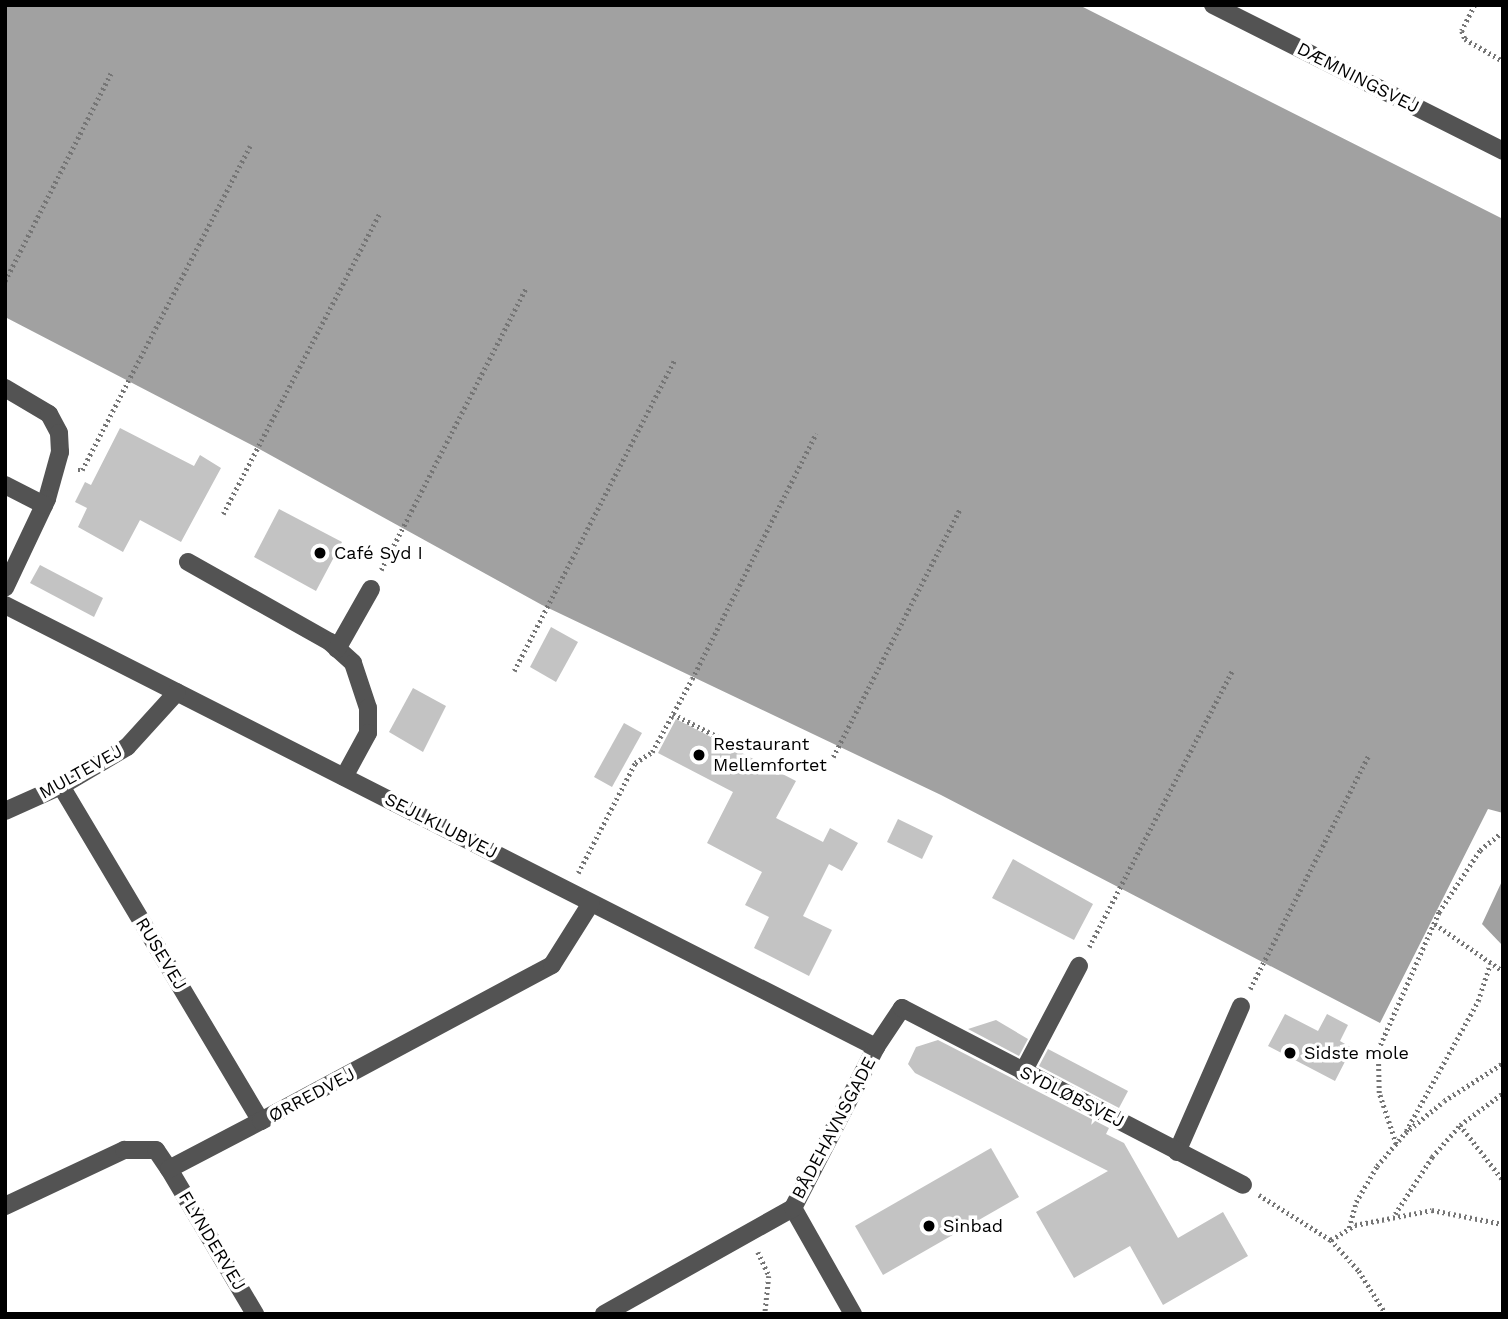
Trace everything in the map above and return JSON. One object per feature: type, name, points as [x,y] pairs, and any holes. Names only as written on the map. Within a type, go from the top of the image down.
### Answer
[{"type":"street","name":"DÆMNINGSVEJ","points":[[1213,5],[1503,152]]},
{"type":"street","points":[[5,388],[49,414],[59,433],[56,467],[44,505],[5,588]]},
{"type":"street","points":[[5,485],[44,505]]},
{"type":"street","points":[[188,562],[337,649],[353,663],[368,708],[368,733],[344,777]]},
{"type":"street","points":[[337,649],[371,589]]},
{"type":"street","name":"SEJLKLUBVEJ","points":[[5,605],[876,1048]]},
{"type":"street","name":"MULTEVEJ","points":[[5,811],[61,786],[127,747],[177,692]]},
{"type":"street","name":"RUSEVEJ","points":[[61,786],[261,1121]]},
{"type":"street","name":"ØRREDVEJ","points":[[169,1169],[552,965],[591,903]]},
{"type":"street","points":[[1023,1072],[1079,966]]},
{"type":"street","points":[[1177,1152],[1241,1006]]},
{"type":"street","name":"BÅDEHAVNSGADE","points":[[606,1313],[793,1208],[876,1048],[902,1008]]},
{"type":"street","name":"SYDLØBSVEJ","points":[[902,1008],[1243,1185]]},
{"type":"street","points":[[5,1206],[124,1150],[156,1150],[169,1169]]},
{"type":"street","name":"FLYNDERVEJ","points":[[169,1169],[255,1314]]},
{"type":"street","points":[[793,1208],[853,1314]]},
{"type":"path","points":[[1475,5],[1462,31],[1465,39],[1503,61]]},
{"type":"path","points":[[5,281],[111,73]]},
{"type":"path","points":[[56,467],[82,470],[250,146]]},
{"type":"path","points":[[223,514],[380,212]]},
{"type":"path","points":[[371,589],[526,288]]},
{"type":"path","points":[[514,671],[675,359]]},
{"type":"path","points":[[569,891],[635,762],[652,752],[673,714],[816,433]]},
{"type":"path","points":[[833,757],[960,509]]},
{"type":"path","points":[[1079,966],[1232,671]]},
{"type":"path","points":[[673,714],[709,735],[736,746]]},
{"type":"path","points":[[1262,965],[1368,756]]},
{"type":"path","points":[[1396,1144],[1379,1093],[1378,1050],[1434,923],[1480,850],[1501,833]]},
{"type":"path","points":[[1434,923],[1503,971]]},
{"type":"path","points":[[1349,1228],[1356,1202],[1405,1133],[1478,1001],[1490,964]]},
{"type":"path","points":[[1405,1133],[1444,1101],[1503,1063]]},
{"type":"path","points":[[1394,1215],[1432,1157],[1460,1125],[1503,1093]]},
{"type":"path","points":[[1460,1125],[1503,1180]]},
{"type":"path","points":[[1243,1185],[1331,1240],[1359,1271],[1385,1314]]},
{"type":"path","points":[[1331,1240],[1349,1228],[1394,1215],[1432,1210],[1503,1224]]},
{"type":"path","points":[[748,1233],[769,1276],[765,1314]]},
{"type":"shaded area","points":[[5,5],[1079,5],[1503,219],[1503,813],[1488,809],[1380,1023],[941,795],[542,605],[263,451],[5,317]]},
{"type":"shaded area","points":[[1503,879],[1503,946],[1482,924]]},
{"type":"building","points":[[120,428],[194,466],[200,455],[221,468],[181,542],[140,520],[123,552],[78,527],[87,508],[75,502],[85,482],[91,485]]},
{"type":"building","points":[[279,509],[342,542],[316,591],[254,557]]},
{"type":"building","points":[[40,565],[103,598],[94,617],[30,583]]},
{"type":"building","points":[[551,627],[578,642],[556,682],[530,667]]},
{"type":"building","points":[[413,688],[446,706],[423,752],[389,732]]},
{"type":"building","points":[[676,719],[796,781],[776,818],[823,842],[830,828],[858,843],[842,871],[829,864],[803,916],[832,930],[809,976],[754,948],[769,917],[745,905],[762,872],[707,843],[733,792],[658,753]]},
{"type":"building","points":[[624,723],[642,733],[612,787],[594,777]]},
{"type":"building","points":[[898,819],[933,836],[922,859],[887,842]]},
{"type":"building","points":[[1013,859],[1093,904],[1074,940],[992,898]]},
{"type":"building","points":[[1285,1014],[1318,1031],[1327,1014],[1348,1025],[1340,1041],[1352,1048],[1335,1081],[1268,1046]]},
{"type":"building","points":[[996,1020],[1028,1039],[1019,1056],[968,1029]]},
{"type":"building","points":[[938,1040],[1109,1128],[1106,1134],[1124,1143],[1178,1238],[1223,1212],[1248,1256],[1163,1305],[1130,1246],[1074,1278],[1036,1212],[1108,1171],[915,1073],[908,1064],[916,1047]]},
{"type":"building","points":[[1048,1049],[1128,1091],[1119,1108],[1039,1066]]},
{"type":"building","points":[[991,1148],[1019,1197],[883,1275],[855,1226]]},
{"type":"place","name":"Café Syd I","points":[[320,553]]},
{"type":"place","name":"Restaurant Mellemfortet","points":[[699,755]]},
{"type":"place","name":"Sidste mole","points":[[1290,1053]]},
{"type":"place","name":"Sinbad","points":[[929,1226]]}]
